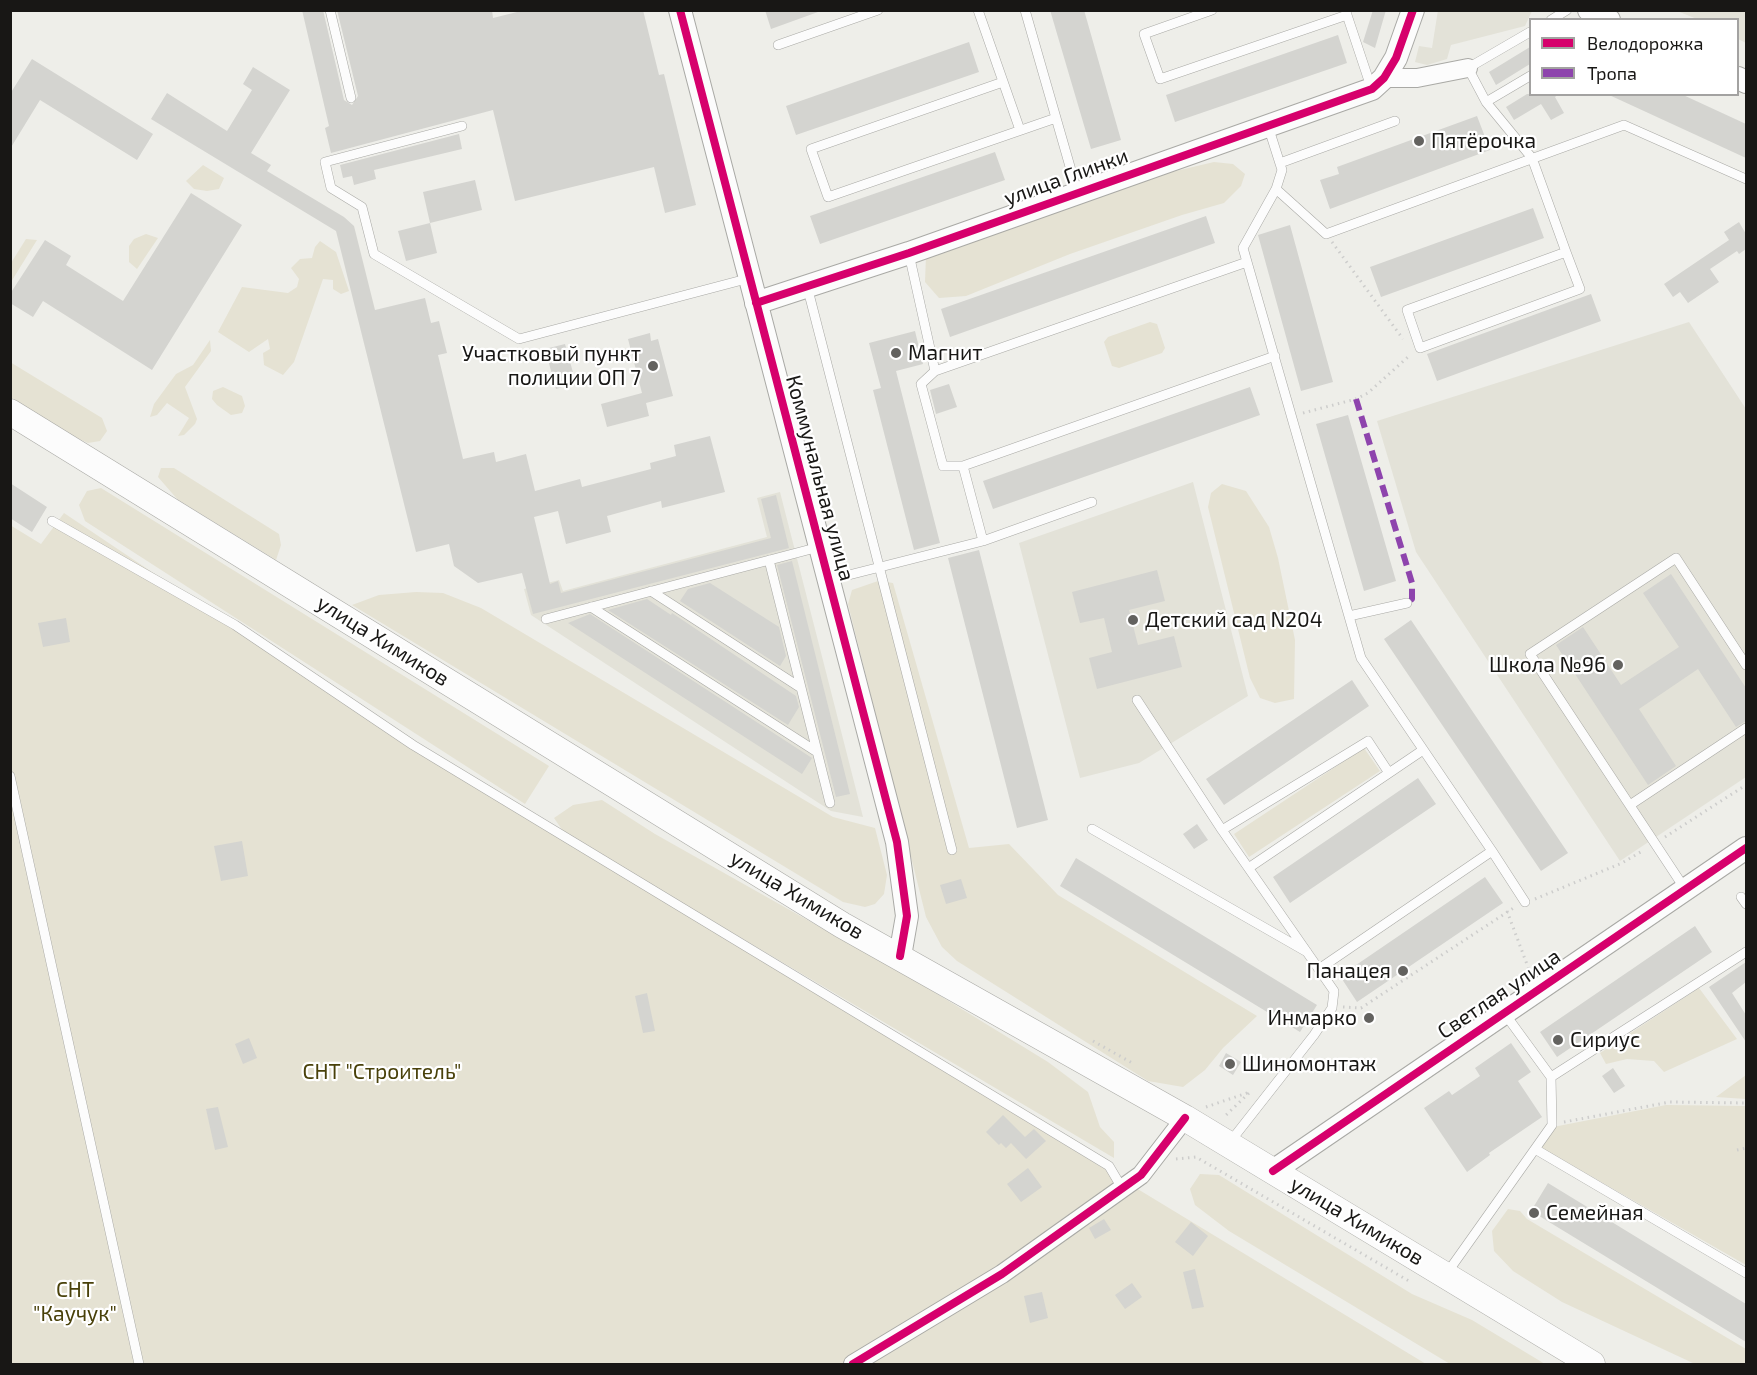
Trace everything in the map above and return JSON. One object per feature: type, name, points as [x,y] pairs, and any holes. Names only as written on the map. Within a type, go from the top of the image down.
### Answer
[{"type":"main road","name":"улица Химиков","points":[[10,412],[842,925],[1194,1113],[1229,1144],[1592,1365]]},
{"type":"street","name":"Коммунальная улица","points":[[680,10],[897,842],[907,916],[900,956]]},
{"type":"street","points":[[1378,84],[1396,58],[1413,10]]},
{"type":"street","points":[[1589,10],[1605,18]]},
{"type":"street","name":"улица Глинки","points":[[756,303],[909,253],[1268,126],[1378,84],[1468,68]]},
{"type":"street","name":"Светлая улица","points":[[1273,1170],[1746,848]]},
{"type":"street","points":[[853,1365],[1002,1274],[1141,1174],[1194,1113]]},
{"type":"lane","points":[[330,10],[351,98]]},
{"type":"lane","points":[[778,45],[878,10]]},
{"type":"lane","points":[[978,10],[1020,130]]},
{"type":"lane","points":[[1025,10],[1077,192]]},
{"type":"lane","points":[[1212,10],[1144,34],[1160,79],[1346,13],[1378,84]]},
{"type":"lane","points":[[1554,18],[1567,10]]},
{"type":"lane","points":[[1529,33],[1468,68],[1486,102],[1532,158],[1580,289],[1420,348],[1407,310],[1566,252]]},
{"type":"lane","points":[[1486,102],[1529,77]]},
{"type":"lane","points":[[1003,82],[811,148],[828,197],[1056,118]]},
{"type":"lane","points":[[1280,163],[1395,121]]},
{"type":"lane","points":[[1276,189],[1326,234],[1624,125],[1746,179]]},
{"type":"lane","points":[[462,126],[325,162],[331,188],[362,207],[374,254],[519,339],[750,279]]},
{"type":"lane","points":[[1268,126],[1282,170],[1276,189],[1244,248],[1361,658],[1525,902]]},
{"type":"lane","points":[[909,253],[935,371]]},
{"type":"lane","points":[[1247,262],[935,371],[921,384],[943,466],[963,466],[1275,356]]},
{"type":"lane","points":[[807,286],[952,850]]},
{"type":"lane","points":[[963,466],[983,541]]},
{"type":"lane","points":[[829,580],[983,541],[1092,502]]},
{"type":"lane","points":[[52,520],[235,625],[413,745],[1109,1166],[1122,1188]]},
{"type":"lane","points":[[546,619],[820,547]]},
{"type":"lane","points":[[1685,889],[1530,654],[1676,558],[1746,665]]},
{"type":"lane","points":[[769,560],[830,803]]},
{"type":"lane","points":[[651,591],[801,688]]},
{"type":"lane","points":[[1349,616],[1407,603]]},
{"type":"lane","points":[[591,607],[817,752]]},
{"type":"lane","points":[[1137,700],[1222,830],[1250,867],[1334,991],[1332,1005],[1314,1035],[1229,1144]]},
{"type":"lane","points":[[1630,806],[1746,728]]},
{"type":"lane","points":[[1222,830],[1368,741],[1389,772]]},
{"type":"lane","points":[[1250,867],[1423,750]]},
{"type":"lane","points":[[10,777],[139,1365]]},
{"type":"lane","points":[[1092,829],[1309,954]]},
{"type":"lane","points":[[1319,969],[1492,851]]},
{"type":"lane","points":[[1551,1077],[1746,952]]},
{"type":"lane","points":[[1445,1275],[1551,1125],[1551,1077],[1504,1012]]},
{"type":"lane","points":[[1535,1149],[1746,1273]]},
{"type":"path","points":[[1292,416],[1356,399],[1376,387],[1412,354],[1326,234]]},
{"type":"path","points":[[1332,1005],[1352,1009],[1362,1008],[1507,911],[1622,863],[1746,785]]},
{"type":"path","points":[[1507,911],[1537,990]]},
{"type":"path","points":[[1194,1113],[1250,1092],[1222,1119]]},
{"type":"path","points":[[1551,1125],[1670,1102],[1746,1102]]},
{"type":"path","points":[[1737,1150],[1746,1148]]},
{"type":"path","points":[[1170,1165],[1176,1158],[1196,1157],[1409,1281]]},
{"type":"shaded area","points":[[1438,10],[1532,11],[1525,26],[1451,45],[1447,59],[1427,65],[1415,62],[1419,46],[1432,48]]},
{"type":"shaded area","points":[[1677,11],[1746,11],[1746,43],[1739,40],[1739,18],[1694,18]]},
{"type":"shaded area","name":"Школа №96","points":[[1689,322],[1746,409],[1746,777],[1620,861],[1416,552],[1377,421]]},
{"type":"shaded area","name":"Детский сад N204","points":[[1193,482],[1248,696],[1139,763],[1080,778],[1019,543]]},
{"type":"shaded area","points":[[780,492],[863,817],[831,811],[531,615],[524,589],[559,580],[563,591],[767,537],[757,498]]},
{"type":"green space","points":[[1214,162],[1233,164],[1245,174],[1241,186],[1224,203],[1182,215],[1070,254],[966,296],[939,298],[925,282],[926,255],[1163,174]]},
{"type":"green space","points":[[203,165],[224,178],[219,189],[207,191],[194,189],[186,181]]},
{"type":"green space","points":[[146,234],[158,238],[137,269],[129,262],[129,246],[134,239]]},
{"type":"green space","points":[[26,239],[37,240],[11,282],[11,263]]},
{"type":"green space","points":[[320,241],[336,252],[349,291],[341,294],[333,289],[333,280],[323,279],[294,362],[283,375],[264,365],[263,353],[270,349],[268,339],[249,352],[218,332],[242,287],[288,293],[297,287],[299,279],[291,268],[300,259],[312,258],[315,247]]},
{"type":"green space","points":[[1150,322],[1157,324],[1165,348],[1162,353],[1119,368],[1112,366],[1104,342],[1108,337]]},
{"type":"green space","points":[[210,340],[211,351],[185,387],[197,419],[184,435],[178,436],[189,418],[167,403],[157,415],[150,417],[154,404],[176,374],[193,365]]},
{"type":"green space","points":[[10,362],[102,418],[107,431],[100,441],[88,443],[70,435],[11,398]]},
{"type":"green space","points":[[223,387],[242,396],[245,406],[242,413],[231,415],[212,399],[213,391]]},
{"type":"green space","points":[[161,468],[174,468],[279,534],[281,545],[276,560],[178,500],[158,477]]},
{"type":"green space","points":[[1222,484],[1246,491],[1269,527],[1278,558],[1295,640],[1294,699],[1275,703],[1260,698],[1250,678],[1208,507],[1211,493]]},
{"type":"green space","points":[[101,488],[549,766],[525,804],[85,521],[79,505],[87,491]]},
{"type":"green space","name":"СНТ \"Строитель\"","points":[[64,513],[444,768],[1426,1364],[11,1364],[10,525],[41,544]]},
{"type":"green space","points":[[878,581],[893,583],[969,848],[1009,844],[1058,895],[1257,1016],[1223,1048],[1205,1070],[1183,1087],[1148,1081],[957,961],[942,947],[926,917],[848,604],[852,590]]},
{"type":"green space","points":[[416,592],[443,593],[481,608],[833,817],[875,828],[887,875],[884,894],[875,904],[865,907],[843,902],[352,605],[379,595]]},
{"type":"green space","points":[[1364,748],[1380,771],[1249,857],[1234,834]]},
{"type":"green space","points":[[602,800],[655,834],[921,984],[1048,1062],[1088,1092],[1100,1127],[1114,1142],[1114,1158],[565,834],[554,818],[573,805]]},
{"type":"green space","points":[[1699,988],[1737,1039],[1664,1072],[1654,1061],[1627,1059],[1606,1064],[1600,1053]]},
{"type":"green space","points":[[1746,1075],[1746,1099],[1716,1097]]},
{"type":"green space","points":[[1666,1105],[1746,1106],[1746,1265],[1540,1147],[1553,1127]]},
{"type":"green space","points":[[1200,1174],[1219,1175],[1412,1294],[1472,1320],[1545,1364],[1450,1364],[1229,1231],[1195,1205],[1190,1189]]},
{"type":"green space","points":[[1508,1209],[1520,1211],[1527,1219],[1746,1349],[1746,1364],[1695,1364],[1562,1302],[1513,1271],[1494,1251],[1492,1231]]},
{"type":"building","points":[[302,10],[323,10],[344,100],[352,105],[358,96],[337,10],[492,10],[493,18],[525,10],[643,10],[659,75],[664,74],[696,205],[665,213],[654,167],[515,201],[493,110],[331,153],[325,128],[329,126]]},
{"type":"building","points":[[765,10],[818,10],[818,12],[771,29]]},
{"type":"building","points":[[1050,10],[1084,10],[1121,140],[1091,149]]},
{"type":"building","points":[[1373,10],[1386,10],[1375,48],[1363,42]]},
{"type":"building","points":[[1338,35],[1347,63],[1175,122],[1166,95]]},
{"type":"building","points":[[969,42],[979,72],[796,135],[786,106]]},
{"type":"building","points":[[1529,48],[1529,65],[1496,85],[1489,72]]},
{"type":"building","points":[[32,59],[153,134],[137,160],[40,100],[10,149],[10,94]]},
{"type":"building","points":[[253,67],[290,90],[251,153],[271,165],[267,171],[344,217],[354,226],[375,310],[425,298],[431,323],[439,321],[447,353],[438,355],[463,459],[494,452],[496,462],[526,454],[535,491],[580,479],[582,487],[651,469],[650,463],[676,456],[674,445],[710,436],[725,492],[662,508],[661,501],[607,516],[611,532],[566,544],[558,511],[534,517],[550,584],[558,581],[561,593],[771,538],[761,499],[776,495],[789,548],[533,614],[522,573],[478,583],[454,566],[449,544],[416,552],[336,231],[151,119],[167,93],[227,131],[252,90],[243,84]]},
{"type":"building","points":[[1527,94],[1529,96],[1556,96],[1564,113],[1551,120],[1541,104],[1514,120],[1506,107]]},
{"type":"building","points":[[1611,96],[1685,96],[1746,124],[1746,158]]},
{"type":"building","points":[[1477,116],[1490,150],[1330,209],[1320,180],[1339,174],[1337,167]]},
{"type":"building","points":[[459,134],[462,149],[374,170],[376,179],[354,185],[352,176],[343,178],[340,165]]},
{"type":"building","points":[[995,152],[1005,180],[820,244],[810,216]]},
{"type":"building","points":[[475,180],[482,210],[430,223],[423,192]]},
{"type":"building","points":[[191,193],[242,225],[152,370],[43,301],[33,317],[10,303],[10,294],[45,240],[71,256],[66,265],[123,301]]},
{"type":"building","points":[[1533,208],[1544,238],[1381,297],[1370,267]]},
{"type":"building","points":[[1206,216],[1215,243],[950,337],[941,309]]},
{"type":"building","points":[[1739,222],[1746,234],[1746,249],[1739,254],[1737,251],[1710,269],[1719,282],[1688,303],[1680,292],[1673,297],[1664,284],[1729,240],[1724,232]]},
{"type":"building","points":[[430,223],[437,253],[406,261],[398,231]]},
{"type":"building","points":[[1290,225],[1333,382],[1301,391],[1258,235]]},
{"type":"building","points":[[1591,294],[1601,321],[1437,381],[1427,354]]},
{"type":"building","points":[[915,331],[923,364],[896,371],[940,543],[914,550],[873,390],[881,388],[869,343]]},
{"type":"building","points":[[650,333],[651,341],[658,339],[673,396],[646,403],[649,416],[607,427],[601,404],[642,393],[628,339]]},
{"type":"building","points":[[565,344],[576,383],[556,389],[545,349]]},
{"type":"building","points":[[949,384],[957,407],[936,414],[930,390]]},
{"type":"building","points":[[1250,387],[1260,415],[993,509],[983,481]]},
{"type":"building","points":[[1348,415],[1396,581],[1364,591],[1316,424]]},
{"type":"building","points":[[10,483],[47,507],[32,532],[10,518]]},
{"type":"building","points":[[979,550],[1048,820],[1017,828],[948,558]]},
{"type":"building","points":[[792,561],[850,794],[836,797],[777,565]]},
{"type":"building","points":[[1157,570],[1165,601],[1129,610],[1138,645],[1174,636],[1182,667],[1097,689],[1089,658],[1112,652],[1104,618],[1080,623],[1072,592]]},
{"type":"building","points":[[1671,574],[1746,688],[1746,721],[1736,727],[1698,669],[1639,709],[1676,766],[1648,785],[1556,645],[1583,627],[1621,685],[1679,647],[1643,593]]},
{"type":"building","points":[[710,583],[779,627],[786,656],[780,666],[680,601],[688,589]]},
{"type":"building","points":[[647,599],[671,615],[672,613],[796,696],[799,707],[788,725],[608,610]]},
{"type":"building","points":[[590,614],[812,758],[802,774],[568,623]]},
{"type":"building","points":[[66,618],[70,642],[43,647],[38,623]]},
{"type":"building","points":[[1411,620],[1568,853],[1541,871],[1384,639]]},
{"type":"building","points":[[1352,680],[1369,706],[1224,805],[1206,779]]},
{"type":"building","points":[[1418,778],[1436,804],[1290,903],[1273,877]]},
{"type":"building","points":[[1197,824],[1208,840],[1194,849],[1183,834]]},
{"type":"building","points":[[242,841],[248,876],[221,881],[214,846]]},
{"type":"building","points":[[1076,858],[1317,1005],[1300,1032],[1060,886]]},
{"type":"building","points":[[1485,877],[1503,903],[1357,1002],[1340,976]]},
{"type":"building","points":[[961,879],[967,898],[946,904],[940,885]]},
{"type":"building","points":[[1695,926],[1712,952],[1557,1057],[1540,1032]]},
{"type":"building","points":[[1746,962],[1746,982],[1732,993],[1746,1015],[1746,1042],[1709,987]]},
{"type":"building","points":[[647,993],[655,1031],[643,1033],[635,996]]},
{"type":"building","points":[[249,1038],[257,1058],[243,1064],[235,1044]]},
{"type":"building","points":[[1511,1043],[1531,1072],[1518,1081],[1542,1117],[1489,1153],[1490,1155],[1467,1172],[1424,1108],[1449,1091],[1452,1095],[1480,1076],[1475,1068]]},
{"type":"building","name":"Шиномонтаж","points":[[1226,1053],[1241,1062],[1233,1075],[1219,1066]]},
{"type":"building","points":[[1613,1068],[1625,1086],[1614,1093],[1602,1076]]},
{"type":"building","points":[[218,1107],[228,1147],[215,1150],[206,1109]]},
{"type":"building","points":[[1003,1115],[1025,1137],[1034,1129],[1046,1141],[1026,1159],[1011,1143],[1006,1148],[1001,1143],[999,1145],[986,1132]]},
{"type":"building","points":[[1028,1168],[1042,1187],[1021,1202],[1007,1184]]},
{"type":"building","points":[[1548,1183],[1746,1304],[1746,1342],[1531,1211]]},
{"type":"building","points":[[1104,1219],[1111,1230],[1095,1239],[1089,1228]]},
{"type":"building","points":[[1191,1222],[1208,1236],[1193,1256],[1175,1242]]},
{"type":"building","points":[[1195,1269],[1204,1307],[1192,1309],[1183,1272]]},
{"type":"building","points":[[1132,1283],[1142,1297],[1125,1309],[1115,1295]]},
{"type":"building","points":[[1042,1292],[1048,1318],[1030,1323],[1024,1296]]},
{"type":"marked path","points":[[1356,399],[1412,583],[1412,599],[1407,603]]},
{"type":"cycle path","points":[[680,10],[897,842],[907,916],[900,956]]},
{"type":"cycle path","points":[[756,303],[909,253],[1372,89],[1384,78],[1396,58],[1413,10]]},
{"type":"cycle path","points":[[1273,1171],[1746,848]]},
{"type":"cycle path","points":[[853,1364],[1002,1274],[1141,1175],[1185,1118]]},
{"type":"place","name":"Пятёрочка","points":[[1419,141]]},
{"type":"place","name":"Магнит","points":[[896,353]]},
{"type":"place","name":"Участковый пункт полиции ОП 7","points":[[653,366]]},
{"type":"place","name":"Детский сад N204","points":[[1133,620]]},
{"type":"place","name":"Школа №96","points":[[1618,665]]},
{"type":"place","name":"Панацея","points":[[1403,971]]},
{"type":"place","name":"Инмарко","points":[[1369,1018]]},
{"type":"place","name":"Сириус","points":[[1558,1040]]},
{"type":"place","name":"Шиномонтаж","points":[[1230,1064]]},
{"type":"place","name":"Семейная","points":[[1534,1213]]},
{"type":"park label","name":"СНТ \"Каучук\"","points":[[75,1302]]}]
